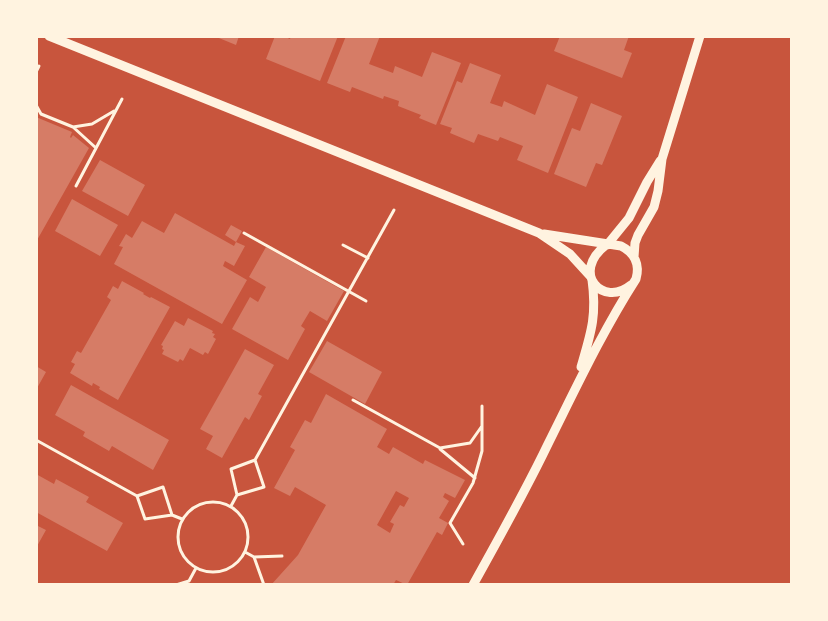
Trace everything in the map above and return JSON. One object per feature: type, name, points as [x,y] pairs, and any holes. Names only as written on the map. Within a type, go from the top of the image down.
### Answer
[{"type":"street","points":[[49,36],[539,233],[622,246],[634,257],[638,273],[576,384],[526,489],[474,585]]},
{"type":"street","points":[[634,257],[635,243],[638,235],[654,207],[662,159],[700,36]]},
{"type":"street","points":[[576,384],[593,326],[594,297],[591,262],[594,256],[629,218],[647,182],[662,159]]},
{"type":"street","points":[[539,233],[570,254],[592,278],[598,288],[606,292],[616,293],[632,285]]},
{"type":"path","points":[[36,72],[39,66]]},
{"type":"path","points":[[76,186],[122,100]]},
{"type":"path","points":[[36,105],[41,114]]},
{"type":"path","points":[[73,126],[92,124],[107,117],[117,109]]},
{"type":"path","points":[[36,114],[41,114],[73,126],[96,148]]},
{"type":"path","points":[[237,495],[230,469],[255,460],[394,210]]},
{"type":"path","points":[[244,233],[366,301]]},
{"type":"path","points":[[343,245],[368,258]]},
{"type":"path","points":[[353,400],[440,448],[475,478]]},
{"type":"path","points":[[463,544],[450,523],[475,478],[482,451],[482,406]]},
{"type":"path","points":[[440,448],[470,443],[482,426]]},
{"type":"path","points":[[36,440],[137,496],[145,519],[172,515],[182,519]]},
{"type":"path","points":[[230,506],[237,495],[264,487],[255,460]]},
{"type":"path","points":[[137,496],[163,487],[172,515]]},
{"type":"path","points":[[209,502],[220,502],[230,506],[240,514],[246,524],[247,548],[241,558],[232,566],[222,571],[210,572],[196,568],[188,562],[181,552],[178,530],[182,519],[194,508],[209,502]]},
{"type":"path","points":[[244,552],[254,557],[282,556]]},
{"type":"path","points":[[254,557],[264,585]]},
{"type":"path","points":[[176,585],[190,583],[196,568]]},
{"type":"building","points":[[214,36],[239,36],[236,45]]},
{"type":"building","points":[[275,36],[283,36],[290,39],[291,36],[338,36],[320,81],[266,59]]},
{"type":"building","points":[[346,36],[380,36],[369,64],[393,73],[395,66],[422,77],[432,52],[461,63],[436,125],[419,118],[421,115],[398,106],[399,101],[384,96],[383,99],[352,87],[350,92],[327,83]]},
{"type":"building","points":[[560,36],[629,36],[624,50],[632,53],[622,78],[554,51]]},
{"type":"building","points":[[470,63],[501,75],[490,103],[502,107],[504,101],[535,115],[547,84],[578,97],[548,173],[517,160],[523,146],[500,137],[498,141],[478,134],[474,143],[450,133],[452,128],[440,124],[457,81],[462,83]]},
{"type":"building","points":[[591,103],[622,116],[602,165],[596,163],[586,187],[554,174],[572,128],[580,131]]},
{"type":"building","points":[[36,117],[72,132],[71,138],[73,135],[89,148],[36,242]]},
{"type":"building","points":[[100,160],[145,185],[128,216],[82,191]]},
{"type":"building","points":[[72,199],[118,225],[100,256],[55,231]]},
{"type":"building","points":[[175,213],[234,246],[236,242],[245,246],[234,266],[225,261],[223,266],[247,280],[222,324],[114,264],[123,247],[119,246],[126,234],[132,238],[142,221],[164,233]]},
{"type":"building","points":[[231,225],[242,231],[236,242],[225,235]]},
{"type":"building","points":[[266,247],[344,291],[327,321],[310,311],[301,326],[305,329],[288,360],[232,329],[250,297],[258,302],[266,287],[249,277]]},
{"type":"building","points":[[122,281],[150,298],[170,307],[118,400],[99,389],[100,387],[93,383],[92,386],[70,373],[75,364],[71,362],[77,351],[81,353],[111,300],[107,297],[113,286],[118,289]]},
{"type":"building","points":[[188,318],[213,331],[212,333],[215,334],[213,337],[216,339],[208,354],[205,352],[203,355],[190,348],[183,361],[180,359],[178,362],[162,354],[164,350],[161,345],[175,321],[184,326]]},
{"type":"building","points":[[327,341],[382,372],[365,404],[309,372]]},
{"type":"building","points":[[245,349],[274,365],[258,394],[262,396],[249,420],[245,417],[222,458],[206,449],[213,436],[200,429]]},
{"type":"building","points":[[36,366],[46,372],[36,390]]},
{"type":"building","points":[[71,385],[169,440],[153,470],[112,446],[109,451],[83,436],[85,432],[55,415]]},
{"type":"building","points":[[326,394],[387,429],[377,447],[389,454],[393,447],[423,464],[425,460],[465,480],[455,498],[445,493],[443,497],[449,501],[439,518],[448,523],[442,535],[437,532],[407,585],[396,580],[393,585],[271,585],[298,555],[326,505],[295,487],[290,496],[274,488],[295,450],[290,447],[305,420],[311,423]],"holes":[[[396,491],[409,498],[404,507],[400,505],[390,522],[394,524],[390,533],[377,525]]]},
{"type":"building","points":[[36,474],[54,484],[56,479],[89,497],[86,502],[123,523],[107,551],[36,512]]},
{"type":"building","points":[[36,525],[46,530],[36,548]]}]
